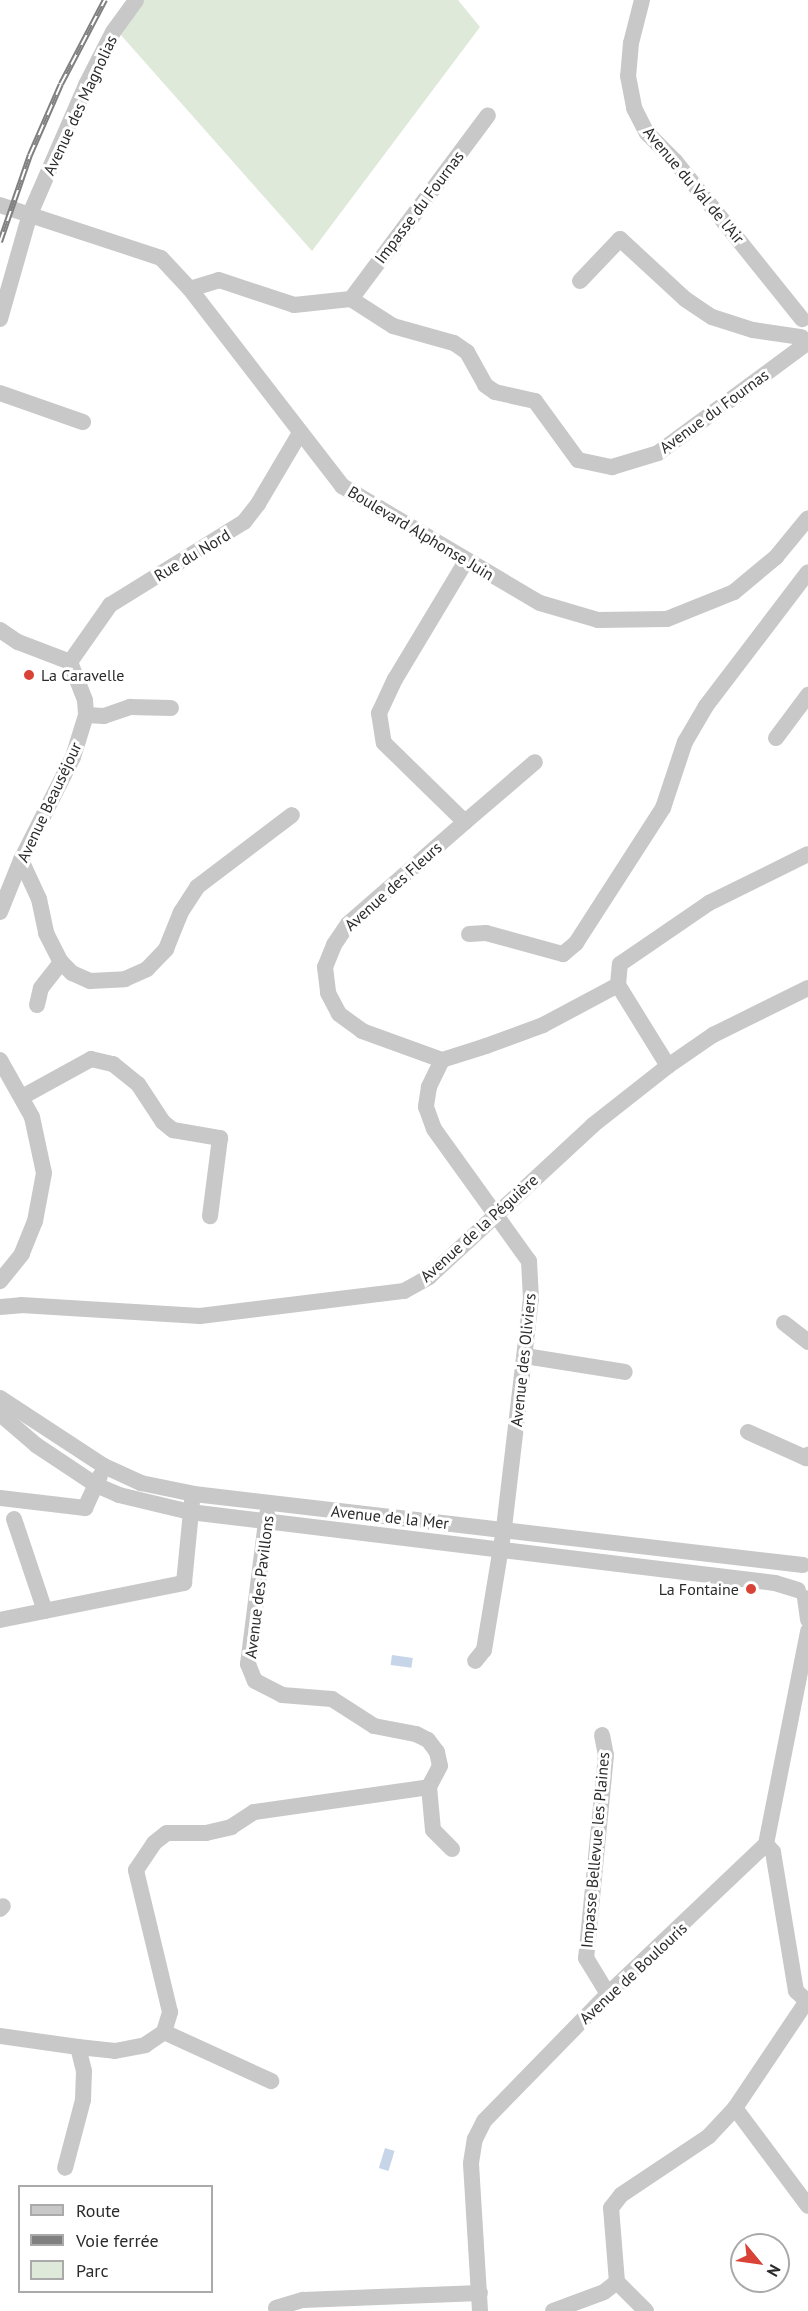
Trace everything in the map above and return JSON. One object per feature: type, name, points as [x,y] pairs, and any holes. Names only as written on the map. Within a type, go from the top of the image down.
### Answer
[{"type":"street","name":"Avenue des Magnolias","points":[[26,213],[112,32],[136,0]]},
{"type":"street","name":"Avenue du Val de l'Air","points":[[642,0],[629,65],[634,108],[647,133],[675,161],[802,319]]},
{"type":"street","name":"Impasse du Fournas","points":[[351,299],[488,115]]},
{"type":"street","name":"Boulevard Alphonse Juin","points":[[0,205],[161,258],[190,289],[342,486],[540,603],[598,620],[667,619],[734,592],[776,557],[808,520]]},
{"type":"street","points":[[0,319],[26,213]]},
{"type":"street","points":[[580,281],[620,239],[685,298],[712,317],[804,345],[802,319],[808,301]]},
{"type":"street","points":[[190,289],[219,280],[294,305],[351,299]]},
{"type":"street","name":"Avenue du Fournas","points":[[351,299],[393,326],[454,343],[467,352],[485,386],[495,392],[536,401],[578,460],[612,467],[658,453],[804,345]]},
{"type":"street","points":[[0,393],[83,422]]},
{"type":"street","name":"Rue du Nord","points":[[70,662],[110,605],[244,522],[258,504],[300,433]]},
{"type":"street","points":[[465,822],[384,743],[379,713],[395,679],[466,561]]},
{"type":"street","points":[[469,934],[486,933],[563,954],[576,943],[663,808],[685,742],[706,706],[808,572]]},
{"type":"street","points":[[0,630],[18,642],[70,662]]},
{"type":"street","name":"Avenue Beauséjour","points":[[0,912],[21,860],[73,757],[86,715],[86,700],[70,662]]},
{"type":"street","points":[[776,738],[808,695]]},
{"type":"street","points":[[86,715],[104,716],[130,707],[171,708]]},
{"type":"street","name":"Avenue des Fleurs","points":[[442,1060],[362,1031],[339,1014],[328,993],[325,967],[348,924],[535,762]]},
{"type":"street","points":[[21,860],[39,898],[46,933],[61,962],[72,973],[90,981],[125,979],[147,969],[166,949],[181,912],[197,887],[292,815]]},
{"type":"street","points":[[668,1066],[618,985],[620,964],[709,903],[808,854]]},
{"type":"street","points":[[37,1005],[41,988],[61,962]]},
{"type":"street","points":[[442,1060],[543,1025],[618,985]]},
{"type":"street","name":"Avenue de la Péguière","points":[[0,1307],[21,1305],[200,1316],[404,1291],[429,1277],[593,1125],[668,1066],[713,1035],[808,988]]},
{"type":"street","points":[[22,1097],[91,1059],[113,1064],[138,1084],[163,1122],[173,1130],[220,1138],[210,1216]]},
{"type":"street","points":[[0,1060],[22,1097],[37,1132],[44,1173],[35,1221],[22,1254],[0,1281],[7,1295],[21,1305]]},
{"type":"street","name":"Avenue des Oliviers","points":[[442,1060],[426,1107],[434,1129],[498,1214],[529,1261],[531,1298],[504,1529],[484,1650],[475,1661]]},
{"type":"street","points":[[784,1323],[808,1342]]},
{"type":"street","points":[[525,1356],[625,1372]]},
{"type":"street","name":"Avenue de la Mer","points":[[0,1398],[104,1466],[141,1483],[194,1494],[806,1563]]},
{"type":"street","name":"Avenue de la Mer","points":[[0,1414],[36,1445],[96,1485],[119,1495],[190,1512],[266,1524],[775,1584],[804,1596]]},
{"type":"street","points":[[748,1432],[806,1458],[808,1455]]},
{"type":"street","points":[[0,1498],[85,1508],[104,1466]]},
{"type":"street","points":[[0,1620],[184,1583],[190,1512],[194,1494]]},
{"type":"street","name":"Avenue des Pavillons","points":[[269,1504],[248,1664],[255,1681],[282,1695],[332,1699],[374,1726],[416,1734],[428,1740],[437,1752],[440,1766],[429,1787]]},
{"type":"street","points":[[14,1519],[45,1611]]},
{"type":"street","points":[[806,1563],[797,1577],[804,1596],[808,1620]]},
{"type":"street","points":[[646,2311],[617,2282],[611,2208],[621,2195],[709,2136],[735,2108],[807,2002],[796,1991],[773,1852],[766,1844],[808,1631]]},
{"type":"street","name":"Impasse Bellevue les Plaines","points":[[602,1735],[606,1755],[586,1958],[608,1994]]},
{"type":"street","points":[[0,2036],[115,2051],[145,2045],[164,2032],[170,2012],[136,1870],[154,1843],[167,1833],[206,1833],[231,1827],[254,1812],[429,1787],[433,1830],[452,1849]]},
{"type":"street","name":"Avenue de Boulouris","points":[[480,2311],[471,2163],[475,2139],[498,2103],[608,1994],[766,1844]]},
{"type":"street","points":[[164,2032],[271,2081]]},
{"type":"street","points":[[64,2168],[83,2100],[84,2071],[78,2047]]},
{"type":"street","points":[[735,2108],[808,2206]]},
{"type":"street","points":[[553,2311],[604,2292],[617,2282]]},
{"type":"street","points":[[276,2308],[303,2300],[480,2293]]},
{"type":"green space","points":[[140,0],[458,0],[480,27],[312,251],[120,34]]},
{"type":"water","points":[[392,1655],[413,1658],[411,1668],[391,1665]]},
{"type":"water","points":[[385,2148],[395,2151],[388,2171],[379,2168]]},
{"type":"railway","points":[[0,242],[30,155],[61,84],[105,0]]},
{"type":"place","name":"La Caravelle","points":[[29,675]]},
{"type":"place","name":"La Fontaine","points":[[751,1589]]}]
